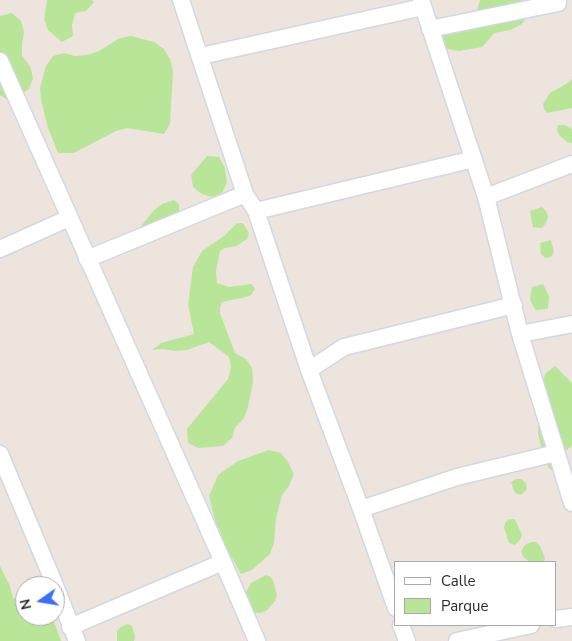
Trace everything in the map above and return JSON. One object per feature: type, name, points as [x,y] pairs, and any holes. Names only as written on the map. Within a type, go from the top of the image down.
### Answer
[{"type":"street","points":[[181,0],[245,194],[256,211],[309,370],[394,602]]},
{"type":"street","points":[[430,29],[558,3]]},
{"type":"street","points":[[201,56],[422,4],[486,197],[520,334],[556,453],[569,484],[572,504]]},
{"type":"street","points":[[0,61],[224,562],[257,641]]},
{"type":"street","points":[[256,211],[474,159]]},
{"type":"street","points":[[486,197],[572,164]]},
{"type":"street","points":[[87,259],[245,194]]},
{"type":"street","points":[[0,250],[69,218]]},
{"type":"street","points":[[309,370],[344,346],[514,305]]},
{"type":"street","points":[[520,334],[572,324]]},
{"type":"street","points":[[361,509],[457,477],[556,453]]},
{"type":"street","points":[[0,454],[74,634],[224,562]]},
{"type":"street","points":[[557,619],[572,617]]},
{"type":"street","points":[[402,626],[407,641]]},
{"type":"street","points":[[458,641],[527,626]]},
{"type":"green space","points":[[47,0],[92,0],[94,2],[86,11],[75,13],[72,25],[73,36],[62,42],[48,30],[44,19]]},
{"type":"green space","points":[[480,0],[521,0],[525,19],[522,24],[510,30],[494,33],[482,47],[459,51],[447,49],[438,41],[438,30],[472,14],[477,10]]},
{"type":"green space","points":[[12,13],[21,21],[24,32],[22,56],[30,66],[33,78],[29,89],[9,101],[0,95],[0,16]]},
{"type":"green space","points":[[131,36],[154,42],[164,49],[170,59],[173,71],[170,124],[164,134],[127,128],[116,131],[74,153],[58,153],[48,128],[41,100],[40,88],[46,66],[53,56],[64,53],[75,56],[87,55],[99,51],[120,38]]},
{"type":"green space","points":[[572,79],[572,108],[547,113],[543,104],[550,93]]},
{"type":"green space","points":[[558,125],[565,125],[572,129],[572,143],[567,142],[559,135]]},
{"type":"green space","points":[[207,156],[219,157],[225,168],[227,182],[222,193],[212,197],[202,194],[193,187],[191,175]]},
{"type":"green space","points":[[174,200],[179,204],[179,217],[168,234],[158,239],[141,242],[138,230],[154,210],[162,204]]},
{"type":"green space","points":[[542,207],[548,216],[546,223],[542,228],[533,227],[530,211]]},
{"type":"green space","points":[[237,223],[243,223],[249,233],[247,239],[236,246],[220,251],[216,271],[217,283],[229,287],[252,284],[255,289],[251,295],[246,297],[222,302],[220,313],[235,353],[246,359],[252,368],[253,382],[244,418],[235,428],[232,438],[223,446],[198,448],[188,443],[187,429],[228,379],[231,368],[229,357],[209,342],[187,350],[152,350],[161,343],[194,334],[188,305],[193,267],[202,251],[224,236]]},
{"type":"green space","points":[[551,240],[554,252],[551,257],[545,258],[541,254],[540,243]]},
{"type":"green space","points":[[543,284],[549,296],[548,309],[535,310],[530,299],[532,287]]},
{"type":"green space","points":[[555,366],[572,383],[572,445],[565,452],[564,464],[557,474],[549,468],[543,456],[538,433],[541,383],[546,373]]},
{"type":"green space","points":[[269,450],[281,453],[294,474],[289,486],[282,495],[276,518],[274,543],[270,554],[252,570],[241,574],[224,544],[215,521],[209,496],[218,475],[238,461]]},
{"type":"green space","points":[[521,479],[526,483],[527,489],[521,495],[515,493],[511,482]]},
{"type":"green space","points":[[509,519],[515,519],[522,535],[515,545],[509,543],[504,528],[505,523]]},
{"type":"green space","points":[[536,542],[540,546],[545,558],[544,561],[528,561],[521,551],[525,545]]},
{"type":"green space","points":[[0,566],[10,586],[13,598],[15,598],[15,626],[56,626],[61,641],[0,641]]},
{"type":"green space","points":[[266,575],[271,577],[277,595],[275,601],[267,610],[255,613],[247,605],[245,594],[251,583]]},
{"type":"green space","points":[[127,624],[132,626],[135,637],[134,641],[117,641],[117,631]]}]
